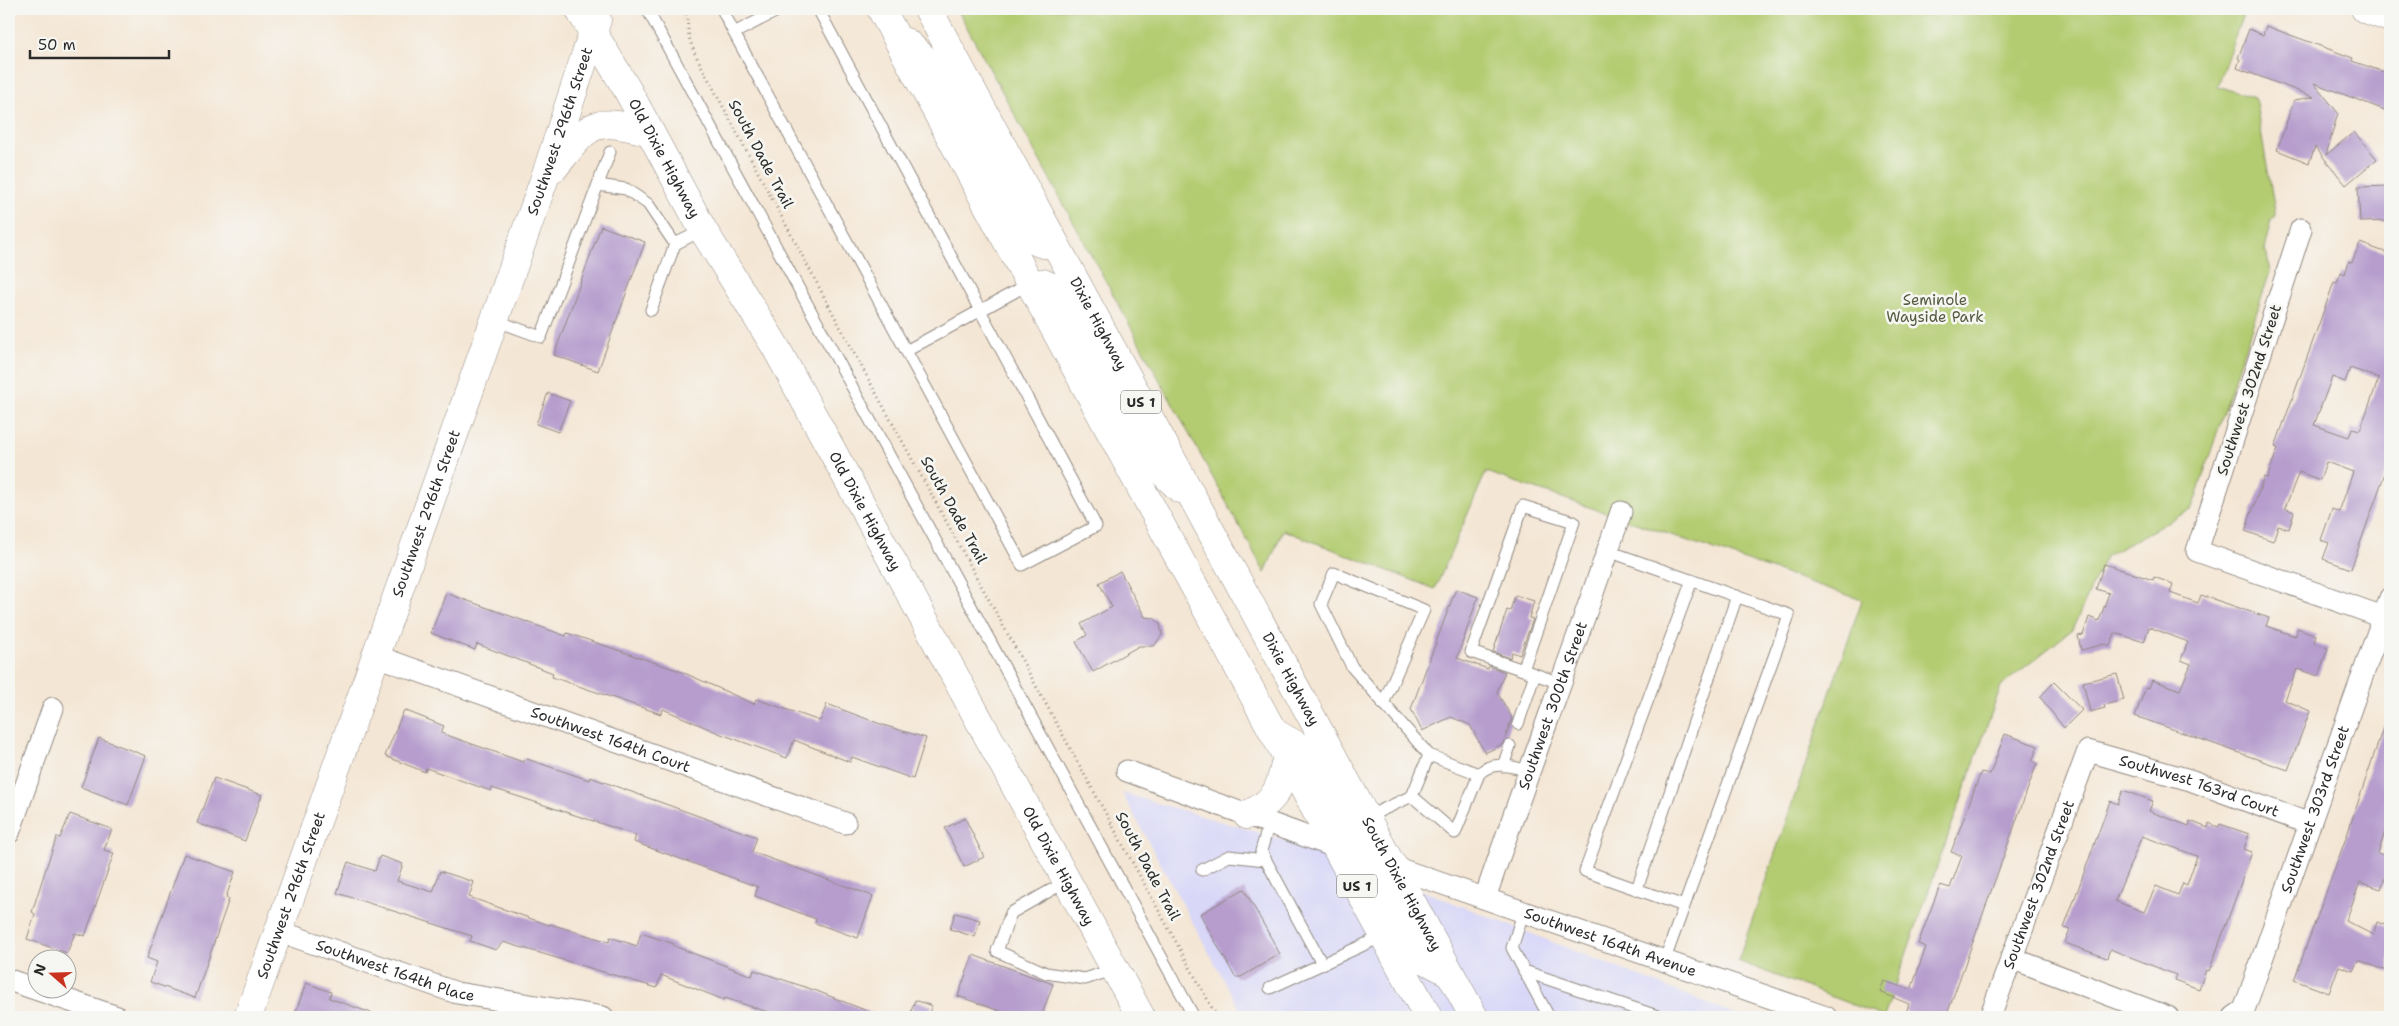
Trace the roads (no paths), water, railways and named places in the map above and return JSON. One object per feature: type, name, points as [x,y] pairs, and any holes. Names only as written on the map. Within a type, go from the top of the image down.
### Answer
[{"type":"main road","name":"Old Dixie Highway","points":[[579,9],[597,20],[650,132],[703,230],[775,346],[1141,1017]]},
{"type":"main road","name":"Dixie Highway","points":[[928,9],[1361,805]]},
{"type":"main road","points":[[2365,9],[2390,18]]},
{"type":"main road","points":[[886,19],[940,72],[1026,234],[1037,243],[1045,246],[1055,242]]},
{"type":"main road","name":"US 1","points":[[886,19],[1428,1017]]},
{"type":"main road","name":"Southwest 296th Street","points":[[248,1017],[544,180],[597,20]]},
{"type":"main road","points":[[544,180],[583,133],[596,125],[608,123],[650,132]]},
{"type":"main road","points":[[1029,284],[1043,283],[1054,288],[1152,462],[1199,508]]},
{"type":"main road","points":[[1258,819],[1278,791],[1281,744],[1308,752],[1341,816],[1363,849],[1378,860],[1394,867]]},
{"type":"main road","name":"South Dixie Highway","points":[[1361,805],[1450,973]]},
{"type":"main road","points":[[1335,847],[1362,867],[1386,900],[1420,957],[1450,973]]},
{"type":"main road","name":"US 1","points":[[1450,973],[1474,1017]]},
{"type":"street","name":"Southwest 302nd Street","points":[[2300,229],[2197,551],[2387,608]]},
{"type":"street","name":"Southwest 300th Street","points":[[1485,898],[1529,771],[1563,684],[1621,512]]},
{"type":"street","name":"Southwest 303rd Street","points":[[2234,1017],[2244,1010],[2387,608]]},
{"type":"street","name":"Southwest 164th Court","points":[[376,656],[845,823]]},
{"type":"street","points":[[9,833],[53,708]]},
{"type":"street","name":"Southwest 302nd Street","points":[[1990,1017],[2088,751]]},
{"type":"street","name":"Southwest 163rd Court","points":[[2088,751],[2190,780],[2310,824]]},
{"type":"street","points":[[1127,771],[1335,847]]},
{"type":"street","name":"Southwest 164th Avenue","points":[[1394,867],[1826,1017]]},
{"type":"street","name":"Southwest 164th Place","points":[[278,931],[457,993],[603,1017]]},
{"type":"street","points":[[2011,958],[2168,1017]]},
{"type":"street","points":[[9,980],[117,1017]]},
{"type":"lane","points":[[647,9],[1194,1017]]},
{"type":"lane","points":[[722,9],[1022,564],[1096,526],[818,9]]},
{"type":"lane","points":[[734,33],[781,9]]},
{"type":"lane","points":[[494,320],[541,337],[610,152]]},
{"type":"lane","points":[[598,185],[626,190],[648,204],[675,244]]},
{"type":"lane","points":[[651,310],[675,244],[703,230]]},
{"type":"lane","points":[[906,351],[1029,284]]},
{"type":"lane","points":[[1523,670],[1574,522],[1523,506],[1471,652],[1563,684]]},
{"type":"lane","points":[[1608,551],[1789,615],[1664,962]]},
{"type":"lane","points":[[1383,704],[1424,610],[1334,573],[1321,604],[1352,667],[1383,704],[1429,756],[1480,774]]},
{"type":"lane","points":[[1684,906],[1585,870],[1692,580]]},
{"type":"lane","points":[[1637,889],[1737,596]]},
{"type":"lane","points":[[1518,724],[1535,674]]},
{"type":"lane","points":[[1503,766],[1510,746]]},
{"type":"lane","points":[[1412,796],[1429,756]]},
{"type":"lane","points":[[1412,796],[1455,834],[1480,774],[1489,766],[1503,766],[1529,771]]},
{"type":"lane","points":[[1361,805],[1412,796]]},
{"type":"lane","points":[[1258,819],[1261,851],[1322,964]]},
{"type":"lane","points":[[1202,870],[1229,856],[1265,860]]},
{"type":"lane","points":[[1067,881],[1011,913],[997,951],[1046,973],[1075,978],[1084,979],[1115,969]]},
{"type":"lane","points":[[1523,913],[1512,948],[1549,1017]]},
{"type":"lane","points":[[1270,988],[1383,936]]},
{"type":"lane","points":[[1524,971],[1660,1017]]},
{"type":"park label","name":"Seminole Wayside Park","points":[[1935,308]]}]
